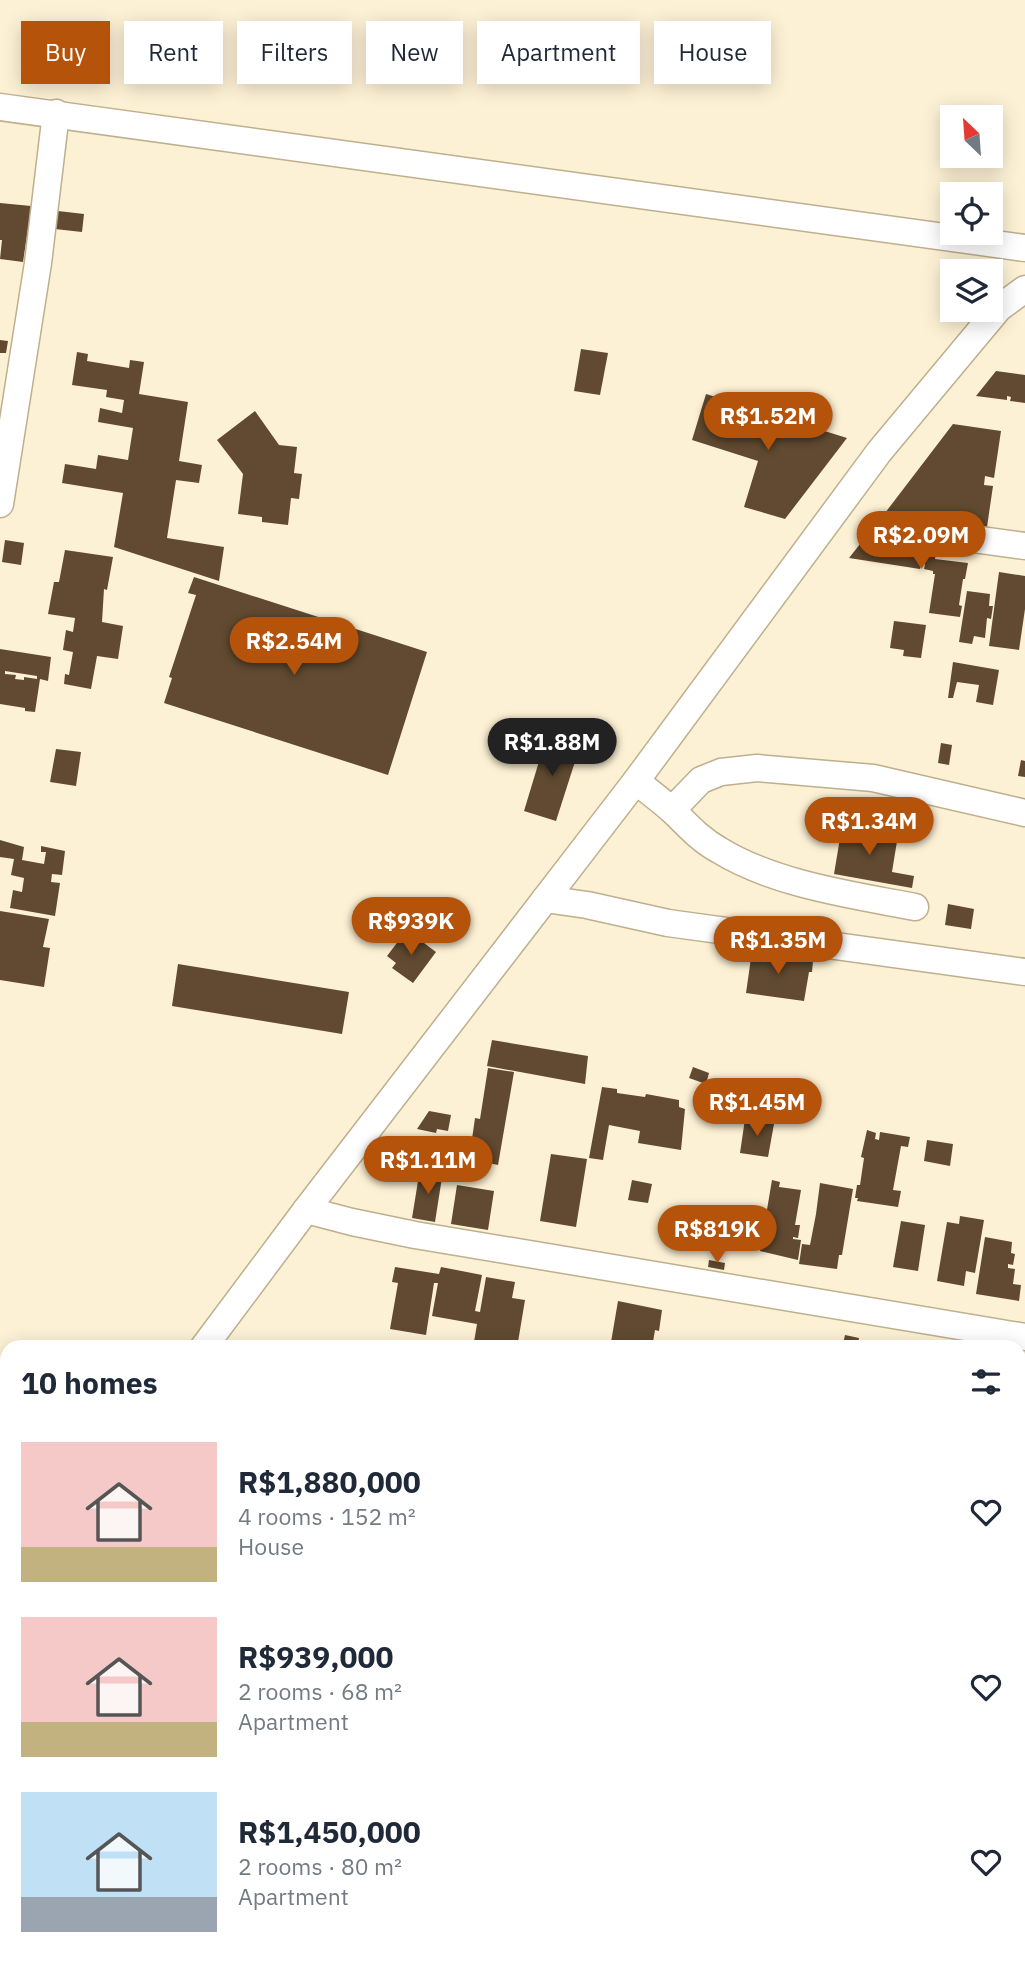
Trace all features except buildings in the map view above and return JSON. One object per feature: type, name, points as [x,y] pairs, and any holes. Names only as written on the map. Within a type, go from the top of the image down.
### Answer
[{"type":"street","points":[[4,104],[1025,248]]},
{"type":"street","points":[[0,503],[38,263],[56,113]]},
{"type":"street","points":[[209,1340],[636,781],[879,452],[999,308],[1025,289]]},
{"type":"street","points":[[886,527],[1025,546]]},
{"type":"street","points":[[672,810],[701,780],[721,772],[757,768],[873,778],[1025,813]]},
{"type":"street","points":[[636,781],[700,837],[738,861],[785,878],[846,894],[915,907]]},
{"type":"street","points":[[545,899],[587,905],[668,923],[1025,972]]},
{"type":"street","points":[[306,1210],[415,1235],[1025,1337]]}]
